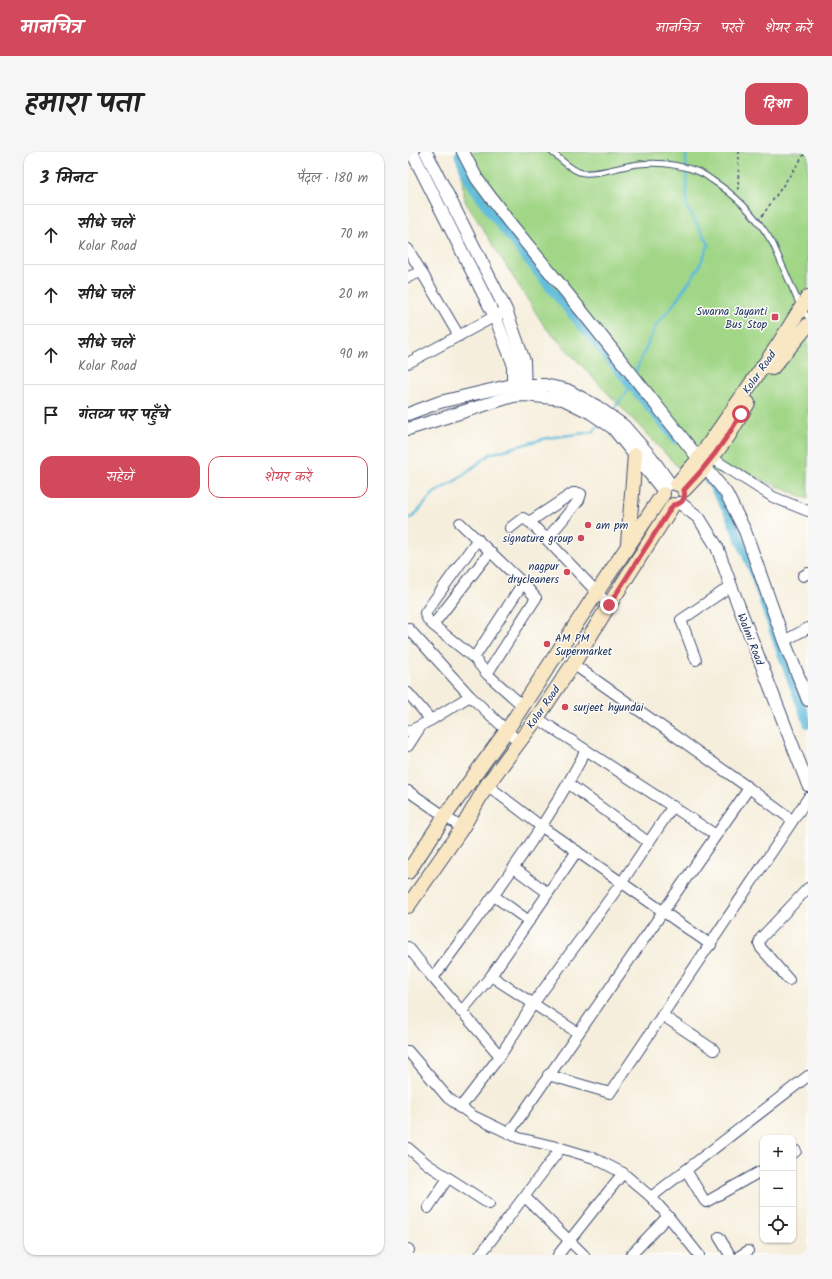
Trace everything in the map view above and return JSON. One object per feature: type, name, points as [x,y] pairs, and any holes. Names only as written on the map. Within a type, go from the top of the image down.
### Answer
[{"type":"main road","name":"Kolar Road","points":[[703,463],[778,345],[806,307]]},
{"type":"main road","name":"Kolar Road","points":[[408,872],[445,816],[507,730],[628,544],[676,490],[729,435],[766,376],[808,325]]},
{"type":"main road","points":[[628,544],[633,447]]},
{"type":"main road","name":"Kolar Road","points":[[408,906],[462,828],[487,785],[537,718],[573,664],[665,517],[676,490]]},
{"type":"main road","points":[[523,706],[537,718]]},
{"type":"street","points":[[412,152],[495,317],[513,363],[519,390]]},
{"type":"street","points":[[426,152],[506,310],[524,361],[519,390]]},
{"type":"street","points":[[463,152],[478,179],[509,222],[726,493],[745,531],[784,641],[807,695]]},
{"type":"street","points":[[408,249],[459,336]]},
{"type":"street","points":[[408,277],[421,272]]},
{"type":"street","points":[[408,363],[506,310]]},
{"type":"street","points":[[408,414],[440,402],[519,390]]},
{"type":"street","points":[[408,429],[519,390]]},
{"type":"street","name":"Walmi Road","points":[[519,390],[563,399],[593,409],[676,490],[699,518],[717,547],[808,785]]},
{"type":"street","points":[[703,463],[773,497],[808,511]]},
{"type":"street","points":[[528,522],[572,493],[581,494],[579,500],[547,539]]},
{"type":"street","points":[[510,528],[523,518],[547,539],[609,605]]},
{"type":"street","points":[[460,523],[535,595],[536,600],[487,674]]},
{"type":"street","points":[[478,539],[425,613],[433,625],[474,658],[487,674],[523,706]]},
{"type":"street","points":[[433,625],[490,552]]},
{"type":"street","points":[[474,658],[523,583]]},
{"type":"street","points":[[696,660],[681,620],[731,586]]},
{"type":"street","points":[[408,628],[470,696],[519,742]]},
{"type":"street","points":[[784,641],[808,628]]},
{"type":"street","points":[[573,664],[792,820]]},
{"type":"street","points":[[408,694],[431,720]]},
{"type":"street","points":[[408,732],[470,696]]},
{"type":"street","points":[[537,718],[716,835]]},
{"type":"street","points":[[408,746],[422,725]]},
{"type":"street","points":[[433,978],[494,896],[542,827],[569,784],[586,750]]},
{"type":"street","points":[[569,784],[648,842]]},
{"type":"street","points":[[487,785],[542,827],[710,944]]},
{"type":"street","points":[[509,1133],[749,788]]},
{"type":"street","points":[[408,791],[462,828]]},
{"type":"street","points":[[548,1075],[610,1093],[808,798]]},
{"type":"street","points":[[460,1108],[500,1056],[534,1004],[622,882],[673,806]]},
{"type":"street","points":[[461,1012],[492,976],[577,851]]},
{"type":"street","points":[[514,868],[548,893]]},
{"type":"street","points":[[789,980],[761,948],[759,943],[761,938],[808,888]]},
{"type":"street","points":[[494,896],[529,921]]},
{"type":"street","points":[[408,947],[461,1012],[500,1056]]},
{"type":"street","points":[[492,976],[578,1033]]},
{"type":"street","points":[[662,1015],[714,1050]]},
{"type":"street","points":[[409,1053],[448,1098],[473,1116],[519,1138],[594,1158],[624,1173],[651,1197],[699,1255]]},
{"type":"street","points":[[651,1197],[808,1076]]},
{"type":"street","points":[[408,1148],[427,1164],[489,1204]]},
{"type":"street","points":[[480,1255],[561,1148]]},
{"type":"street","points":[[686,1170],[706,1202],[761,1171]]},
{"type":"street","points":[[558,1255],[624,1173]]},
{"type":"street","points":[[428,1208],[448,1178]]},
{"type":"street","points":[[525,1197],[584,1255]]},
{"type":"street","points":[[631,1255],[668,1216]]},
{"type":"street","points":[[719,1237],[730,1255]]},
{"type":"lane","points":[[552,152],[580,173],[593,173],[639,164],[669,164],[700,172],[726,189],[758,222],[773,244],[806,307]]},
{"type":"path","points":[[738,200],[739,152]]},
{"type":"path","points":[[758,222],[806,152]]},
{"type":"green space","points":[[458,152],[808,152],[808,499],[758,478],[679,468],[545,327],[465,201]]},
{"type":"waterway","points":[[635,373],[656,325],[673,305],[698,269],[709,244],[687,208],[686,152]]},
{"type":"waterway","points":[[459,155],[470,183],[493,216],[550,288],[676,440]]},
{"type":"waterway","points":[[611,412],[625,395],[632,380]]},
{"type":"waterway","points":[[408,519],[414,516],[434,493],[458,479],[490,454],[547,438],[593,432],[601,423]]},
{"type":"waterway","points":[[707,478],[729,514],[753,571],[808,724]]},
{"type":"place","name":"Swarna Jayanti Bus Stop","points":[[775,317]]},
{"type":"place","name":"am pm","points":[[588,525]]},
{"type":"place","name":"signature group","points":[[581,538]]},
{"type":"place","name":"nagpur drycleaners","points":[[567,572]]},
{"type":"place","name":"AM PM Supermarket","points":[[547,644]]},
{"type":"place","name":"surjeet hyundai","points":[[565,707]]},
{"type":"route","points":[[609,605],[673,505],[677,505],[683,500],[685,495],[684,490],[702,471],[729,435],[741,414]]}]
